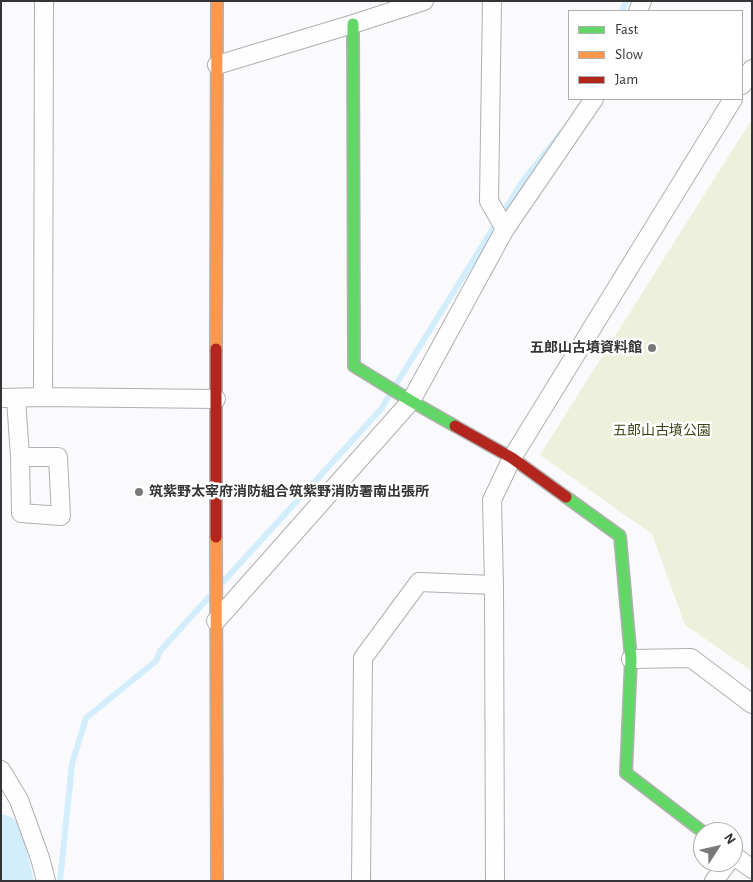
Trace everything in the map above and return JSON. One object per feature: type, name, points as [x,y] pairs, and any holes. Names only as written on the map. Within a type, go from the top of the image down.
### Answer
[{"type":"street","points":[[43,397],[44,1]]},
{"type":"street","points":[[217,1],[217,881]]},
{"type":"street","points":[[217,65],[424,1]]},
{"type":"street","points":[[492,1],[489,201],[505,229]]},
{"type":"street","points":[[353,24],[354,366],[411,401],[512,458],[620,536],[631,659],[626,773],[693,824]]},
{"type":"street","points":[[743,83],[752,69]]},
{"type":"street","points":[[216,621],[411,401],[505,229],[593,100]]},
{"type":"street","points":[[495,881],[492,500],[512,458],[732,100]]},
{"type":"street","points":[[20,457],[8,398],[216,399]]},
{"type":"street","points":[[360,881],[363,658],[419,582],[494,585]]},
{"type":"street","points":[[631,659],[691,658],[752,704]]},
{"type":"street","points":[[1,770],[19,800],[40,858],[46,881]]},
{"type":"green space","name":"五郎山古墳公園","points":[[752,119],[752,671],[685,625],[652,534],[540,455]]},
{"type":"waterway","points":[[622,10],[626,1]]},
{"type":"waterway","points":[[395,386],[522,182],[561,133]]},
{"type":"waterway","points":[[222,583],[382,408],[390,394]]},
{"type":"waterway","points":[[60,881],[72,764],[86,718],[156,661],[160,651],[209,597]]},
{"type":"waterway","points":[[1,834],[4,839],[14,881]]},
{"type":"traffic: fast","points":[[353,24],[354,366],[455,426]]},
{"type":"traffic: fast","points":[[566,497],[620,536],[631,659],[626,773],[693,824]]},
{"type":"traffic: slow","points":[[216,349],[217,1]]},
{"type":"traffic: slow","points":[[216,537],[217,881]]},
{"type":"traffic: jam","points":[[216,349],[216,537]]},
{"type":"traffic: jam","points":[[455,426],[512,458],[566,497]]},
{"type":"place","name":"五郎山古墳資料館","points":[[652,348]]},
{"type":"place","name":"筑紫野太宰府消防組合筑紫野消防署南出張所","points":[[139,492]]}]
